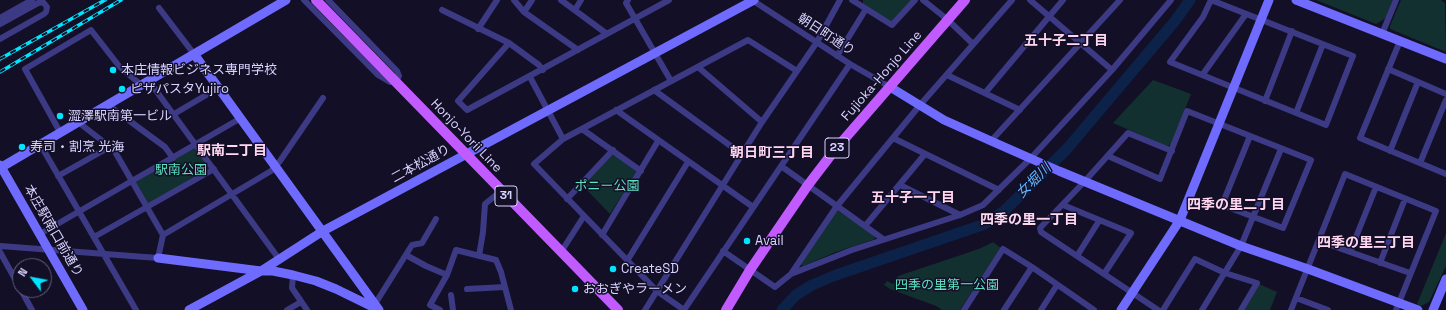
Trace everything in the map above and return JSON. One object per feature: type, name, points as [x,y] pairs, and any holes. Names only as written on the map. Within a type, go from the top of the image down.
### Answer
[{"type":"main road","name":"Honjo-Yorii Line","points":[[316,0],[618,310]]},
{"type":"main road","name":"Fujioka-Honjo Line","points":[[726,310],[750,270],[808,185],[834,152],[965,0]]},
{"type":"street","points":[[0,18],[32,0]]},
{"type":"street","points":[[0,166],[108,105],[286,0]]},
{"type":"street","points":[[304,0],[378,75],[390,82],[396,82],[399,76],[397,71],[328,0]]},
{"type":"street","points":[[478,29],[497,0]]},
{"type":"street","points":[[514,0],[524,12],[578,50]]},
{"type":"street","points":[[524,12],[532,0]]},
{"type":"street","points":[[560,0],[608,34]]},
{"type":"street","points":[[575,10],[581,0]]},
{"type":"street","points":[[628,0],[626,3],[670,81]]},
{"type":"street","points":[[509,43],[458,101],[467,110],[543,70],[669,0]]},
{"type":"street","name":"朝日町通り","points":[[753,0],[837,56],[890,87]]},
{"type":"street","name":"二本松通り","points":[[189,310],[279,259],[323,231],[753,0]]},
{"type":"street","points":[[645,310],[743,155],[762,122],[817,42],[840,0]]},
{"type":"street","points":[[856,1],[892,25],[915,0]]},
{"type":"street","points":[[924,0],[973,44]]},
{"type":"street","points":[[723,251],[775,287],[791,274],[837,206],[920,105],[1012,0]]},
{"type":"street","points":[[1030,0],[1112,70]]},
{"type":"street","points":[[985,93],[1063,0]]},
{"type":"street","points":[[991,142],[1120,0]]},
{"type":"street","points":[[791,274],[852,250],[960,215],[983,205],[1032,159],[1112,70],[1171,0]]},
{"type":"street","points":[[1211,0],[1246,14],[1353,56],[1326,125],[1233,88],[1203,74],[1170,62],[1203,17],[1211,0]]},
{"type":"street","points":[[1121,310],[1180,220],[1269,0]]},
{"type":"street","points":[[1296,0],[1446,59]]},
{"type":"street","points":[[1382,34],[1396,0]]},
{"type":"street","points":[[0,24],[38,3],[43,2],[48,10],[44,14],[0,39]]},
{"type":"street","points":[[159,8],[323,231],[374,308]]},
{"type":"street","points":[[837,56],[866,9]]},
{"type":"street","points":[[442,10],[509,43],[539,65],[543,70]]},
{"type":"street","points":[[1203,74],[1246,14]]},
{"type":"street","points":[[60,132],[25,69],[91,30],[119,66],[145,83],[174,114],[279,259]]},
{"type":"street","points":[[1265,101],[1292,31]]},
{"type":"street","points":[[797,71],[748,40],[563,139],[534,164],[657,291],[684,310],[850,64]]},
{"type":"street","points":[[1400,41],[1360,138],[1446,174]]},
{"type":"street","points":[[1296,113],[1323,44]]},
{"type":"street","points":[[698,67],[762,122]]},
{"type":"street","points":[[1388,69],[1446,94]]},
{"type":"street","points":[[947,74],[1020,110]]},
{"type":"street","points":[[530,77],[563,139]]},
{"type":"street","points":[[1390,151],[1418,82]]},
{"type":"street","points":[[890,87],[944,120],[991,142],[1241,246],[1308,269],[1397,306],[1418,310]]},
{"type":"street","points":[[174,114],[218,88]]},
{"type":"street","points":[[654,90],[743,155]]},
{"type":"street","points":[[163,235],[272,171],[323,98]]},
{"type":"street","points":[[1420,163],[1446,100]]},
{"type":"street","points":[[108,105],[165,147],[173,158]]},
{"type":"street","points":[[616,110],[722,187],[753,207]]},
{"type":"street","points":[[1108,156],[1160,179],[1187,111],[1311,160],[1283,228],[1222,205],[1250,136]]},
{"type":"street","points":[[40,234],[241,118]]},
{"type":"street","points":[[78,122],[114,150],[163,235],[158,258]]},
{"type":"street","points":[[582,129],[640,171]]},
{"type":"street","points":[[1158,310],[1041,232],[1040,228],[1086,181],[1128,133],[1172,151]]},
{"type":"street","points":[[893,138],[999,190]]},
{"type":"street","points":[[602,234],[658,141]]},
{"type":"street","points":[[40,144],[136,310]]},
{"type":"street","points":[[58,176],[106,149],[108,145]]},
{"type":"street","points":[[1202,310],[1241,246],[1281,149]]},
{"type":"street","points":[[567,199],[613,150]]},
{"type":"street","points":[[865,226],[925,154]]},
{"type":"street","points":[[627,261],[688,162]]},
{"type":"street","name":"本庄駅南口前通り","points":[[0,166],[83,310]]},
{"type":"street","points":[[781,166],[883,239]]},
{"type":"street","points":[[94,237],[214,169]]},
{"type":"street","points":[[1291,310],[1345,174],[1436,211],[1397,306]]},
{"type":"street","points":[[900,185],[960,215]]},
{"type":"street","points":[[1350,252],[1376,187]]},
{"type":"street","points":[[479,256],[484,232],[485,204],[501,191]]},
{"type":"street","points":[[1380,263],[1405,199]]},
{"type":"street","points":[[1063,205],[1131,233],[1104,274]]},
{"type":"street","points":[[561,252],[584,216]]},
{"type":"street","points":[[374,308],[412,245],[422,243],[436,219]]},
{"type":"street","points":[[1077,256],[1099,221]]},
{"type":"street","points":[[1319,241],[1410,273]]},
{"type":"street","points":[[0,246],[158,258],[273,271],[316,281],[374,308]]},
{"type":"street","points":[[964,310],[1003,249],[1094,310]]},
{"type":"street","points":[[440,310],[430,305],[447,274],[456,250],[496,260],[501,272],[511,310]]},
{"type":"street","points":[[0,252],[12,273]]},
{"type":"street","points":[[406,255],[426,266],[447,274]]},
{"type":"street","points":[[1163,310],[1195,259],[1225,273],[1257,283],[1241,310]]},
{"type":"street","points":[[1004,310],[1032,267]]},
{"type":"street","points":[[293,275],[292,288],[306,310]]},
{"type":"street","points":[[1433,310],[1446,279]]},
{"type":"street","points":[[1041,310],[1057,285]]},
{"type":"street","points":[[467,289],[505,287]]},
{"type":"street","points":[[451,295],[453,310]]},
{"type":"street","points":[[26,298],[32,310]]},
{"type":"street","points":[[1296,298],[1326,310]]},
{"type":"street","points":[[286,310],[302,302]]},
{"type":"street","points":[[1080,310],[1084,303]]},
{"type":"green space","points":[[863,0],[912,0],[894,21],[891,21],[863,4]]},
{"type":"green space","points":[[1316,0],[1393,0],[1386,18],[1376,24]]},
{"type":"green space","points":[[1401,0],[1441,0],[1445,3],[1446,52],[1390,29]]},
{"type":"green space","points":[[1153,80],[1191,94],[1171,145],[1166,146],[1113,123]]},
{"type":"green space","name":"駅南公園","points":[[192,148],[196,148],[210,166],[208,169],[149,204],[147,203],[136,182]]},
{"type":"green space","name":"ポニー公園","points":[[614,155],[636,171],[636,173],[610,214],[583,186],[611,156]]},
{"type":"green space","points":[[838,211],[874,235],[875,239],[836,252],[803,266],[800,264],[835,212]]},
{"type":"green space","points":[[1446,233],[1446,266],[1429,302],[1421,306],[1417,304]]},
{"type":"green space","name":"四季の里第一公園","points":[[993,242],[1001,248],[960,310],[942,310],[936,306],[890,289],[884,285],[887,281],[893,284],[898,276],[981,248]]},
{"type":"green space","points":[[1259,284],[1277,292],[1270,310],[1243,310]]},
{"type":"waterway","name":"女堀川","points":[[782,310],[796,295],[812,285],[836,275],[985,224],[1004,211],[1066,150],[1175,21],[1190,0]]},
{"type":"railway","points":[[0,59],[105,0]]},
{"type":"railway","points":[[0,72],[121,0]]},
{"type":"place","name":"本庄情報ビジネス専門学校","points":[[113,70]]},
{"type":"place","name":"ピザパスタYujiro","points":[[122,89]]},
{"type":"place","name":"澀澤駅南第一ビル","points":[[60,116]]},
{"type":"place","name":"寿司・割烹 光海","points":[[22,147]]},
{"type":"place","name":"Avail","points":[[747,241]]},
{"type":"place","name":"CreateSD","points":[[613,269]]},
{"type":"place","name":"おおぎやラーメン","points":[[575,289]]},
{"type":"district","name":"五十子二丁目","points":[[1066,41]]},
{"type":"district","name":"駅南二丁目","points":[[232,151]]},
{"type":"district","name":"朝日町三丁目","points":[[772,153]]},
{"type":"district","name":"五十子一丁目","points":[[913,198]]},
{"type":"district","name":"四季の里二丁目","points":[[1236,205]]},
{"type":"district","name":"四季の里一丁目","points":[[1029,220]]},
{"type":"district","name":"四季の里三丁目","points":[[1366,243]]}]
